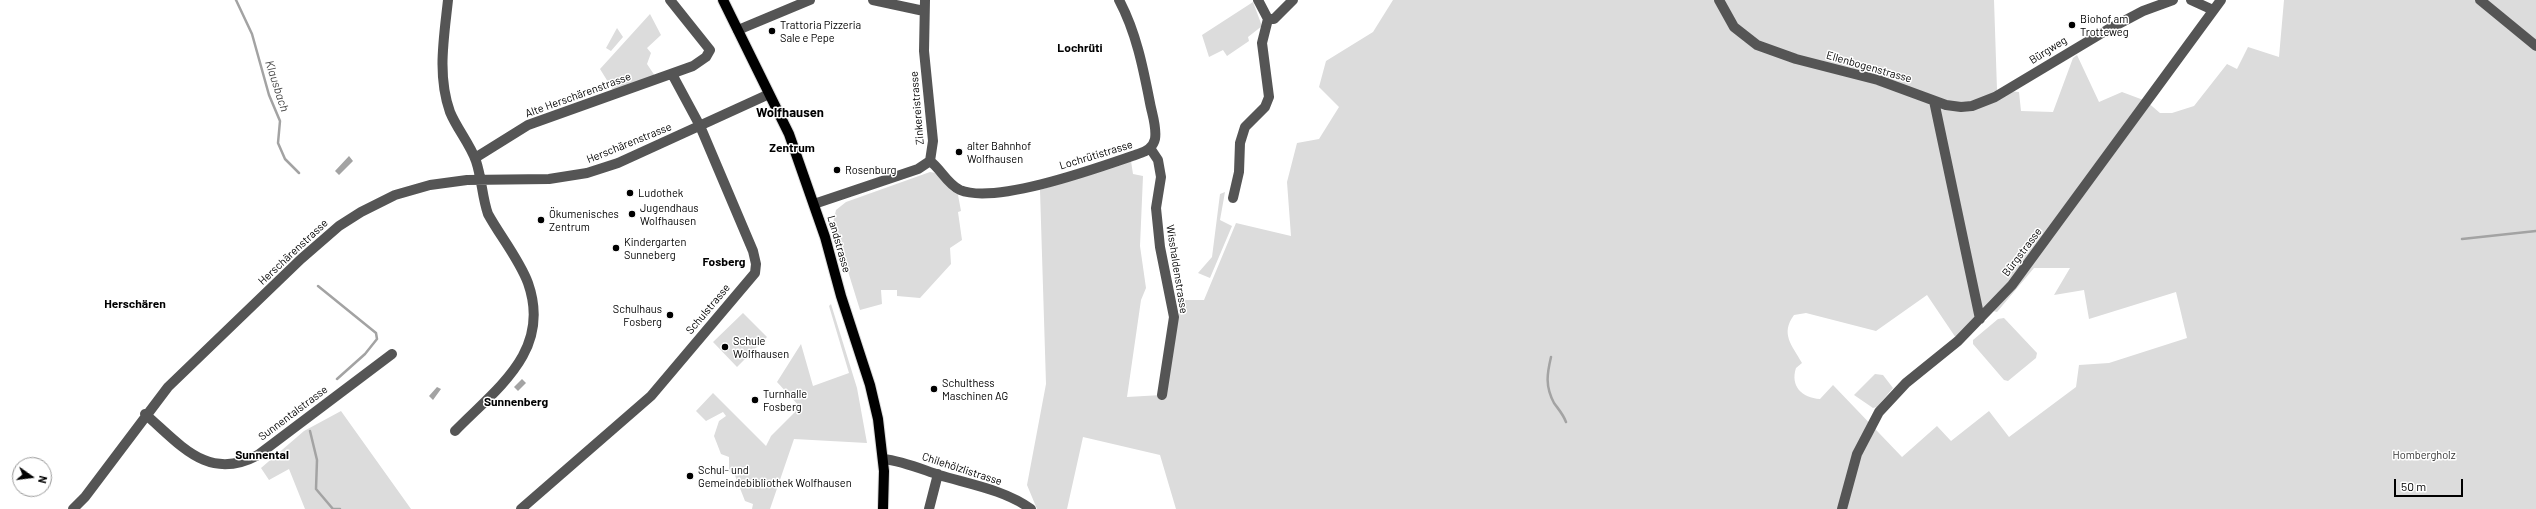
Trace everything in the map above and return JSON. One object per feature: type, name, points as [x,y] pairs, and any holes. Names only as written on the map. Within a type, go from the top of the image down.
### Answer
[{"type":"main road","name":"Landstrasse","points":[[723,0],[767,94],[789,134],[814,204],[841,296],[870,384],[878,419],[883,460],[883,509]]},
{"type":"street","points":[[448,0],[442,62],[445,92],[450,112],[475,158],[482,180],[484,203],[488,214],[527,282],[534,308],[534,321],[529,346],[519,364],[455,431]]},
{"type":"street","name":"Alte Herschärenstrasse","points":[[475,158],[528,125],[693,66],[706,57],[710,50],[670,0]]},
{"type":"street","points":[[738,30],[810,0]]},
{"type":"street","points":[[873,0],[924,11]]},
{"type":"street","name":"Zinkereistrasse","points":[[925,0],[924,51],[933,141],[930,161]]},
{"type":"street","points":[[1119,0],[1133,30],[1144,72],[1155,127],[1155,140],[1150,148]]},
{"type":"street","points":[[1233,198],[1239,172],[1240,143],[1245,127],[1265,107],[1269,97],[1262,43],[1268,19],[1258,0]]},
{"type":"street","points":[[1268,19],[1274,19],[1293,0]]},
{"type":"street","name":"Ellenbogenstrasse","points":[[1719,0],[1734,27],[1757,45],[1796,59],[1878,80],[1934,101]]},
{"type":"street","name":"Bürgweg","points":[[1934,101],[1961,107],[1983,102],[2003,92],[2107,30],[2143,11],[2173,0]]},
{"type":"street","points":[[2190,0],[2213,10]]},
{"type":"street","name":"Bürgstrasse","points":[[1842,509],[1857,454],[1879,412],[1897,392],[1958,341],[2025,269],[2221,0]]},
{"type":"street","points":[[2480,0],[2536,46]]},
{"type":"street","name":"Schulstrasse","points":[[522,509],[651,396],[755,273],[756,264],[754,251],[700,126],[672,74]]},
{"type":"street","name":"Herschärenstrasse","points":[[73,509],[85,497],[145,414],[168,387],[301,259],[339,226],[361,212],[395,195],[430,185],[482,180],[549,179],[587,173],[618,163],[767,94]]},
{"type":"street","points":[[1934,101],[1980,319]]},
{"type":"street","name":"Lochrütistrasse","points":[[930,161],[960,189],[971,192],[1003,191],[1033,187],[1138,154],[1150,148]]},
{"type":"street","name":"Wisshaldenstrasse","points":[[1150,148],[1158,160],[1161,177],[1157,216],[1160,246],[1174,316],[1162,395]]},
{"type":"street","points":[[814,204],[918,169],[930,161]]},
{"type":"street","name":"Sunnentalstrasse","points":[[145,414],[193,456],[207,463],[228,466],[243,463],[258,455],[392,354]]},
{"type":"street","name":"Chilehölzlistrasse","points":[[883,460],[897,461],[996,493],[1031,509]]},
{"type":"street","points":[[929,509],[938,474]]},
{"type":"green space","name":"Hombergholz","points":[[1393,0],[1994,0],[1997,90],[2019,92],[2021,111],[2053,112],[2073,58],[2077,55],[2099,102],[2122,92],[2146,101],[2160,113],[2172,113],[2194,106],[2227,64],[2237,69],[2248,47],[2279,57],[2284,0],[2536,0],[2536,509],[1176,509],[1160,455],[1083,437],[1067,509],[1037,509],[1027,485],[1046,384],[1040,190],[1131,161],[1133,174],[1143,176],[1140,246],[1146,288],[1141,300],[1127,397],[1162,395],[1182,300],[1204,300],[1236,223],[1291,236],[1287,182],[1297,143],[1319,139],[1339,107],[1319,87],[1326,61],[1373,32]],"holes":[[[2034,268],[2070,268],[2054,295],[2084,290],[2089,319],[2176,292],[2187,338],[2109,363],[2079,365],[2076,387],[2009,437],[1989,411],[1951,441],[1937,426],[1902,457],[1833,385],[1820,399],[1808,396],[1799,390],[1796,385],[1796,368],[1802,363],[1791,345],[1788,334],[1788,328],[1794,315],[1806,313],[1876,331],[1927,295],[1958,341],[1989,310],[1997,312]]]},
{"type":"green space","points":[[1253,2],[1262,26],[1248,37],[1249,41],[1227,56],[1223,50],[1209,57],[1202,35]]},
{"type":"green space","points":[[650,14],[661,35],[647,48],[651,53],[647,64],[655,76],[613,90],[600,69]]},
{"type":"green space","points":[[617,28],[623,37],[611,51],[606,48]]},
{"type":"green space","points":[[930,172],[936,173],[952,191],[958,195],[961,211],[958,212],[962,240],[950,248],[951,264],[920,298],[897,296],[897,290],[881,290],[882,304],[860,310],[833,223],[836,210],[846,202]]},
{"type":"green space","points":[[1225,192],[1220,220],[1232,226],[1210,278],[1198,273],[1212,257],[1220,194]]},
{"type":"green space","points":[[831,304],[857,388],[867,443],[794,439],[770,509],[752,509],[753,504],[745,501],[734,473],[729,472],[729,457],[721,454],[714,436],[719,421],[726,416],[723,412],[706,421],[696,411],[713,393],[766,446],[771,436],[800,407],[777,382],[801,344],[813,386],[849,373],[829,306]]},
{"type":"green space","points":[[743,313],[767,337],[737,367],[713,342]]},
{"type":"green space","points":[[2004,318],[2037,353],[2036,358],[2008,381],[2004,380],[1973,344],[1973,340],[1998,319]]},
{"type":"green space","points":[[1875,374],[1883,375],[1893,388],[1877,407],[1873,408],[1854,395]]},
{"type":"green space","points":[[341,411],[411,509],[305,509],[289,469],[269,480],[261,468],[304,431]]},
{"type":"shaded area","points":[[349,156],[353,161],[339,175],[335,171]]},
{"type":"shaded area","points":[[522,379],[526,383],[518,391],[514,387]]},
{"type":"shaded area","points":[[437,387],[441,389],[433,400],[429,396]]},
{"type":"waterway","name":"Klausbach","points":[[236,0],[252,34],[269,95],[280,121],[278,143],[285,159],[299,173]]},
{"type":"waterway","points":[[2462,239],[2536,231]]},
{"type":"waterway","points":[[318,286],[376,333],[377,339],[365,354],[337,379]]},
{"type":"waterway","points":[[1551,357],[1548,375],[1549,391],[1554,403],[1566,422]]},
{"type":"waterway","points":[[310,431],[317,460],[316,489],[333,509],[340,509]]},
{"type":"place","name":"Biohof am Trotteweg","points":[[2072,25]]},
{"type":"place","name":"Trattoria Pizzeria Sale e Pepe","points":[[772,31]]},
{"type":"place","name":"alter Bahnhof Wolfhausen","points":[[959,152]]},
{"type":"place","name":"Rosenburg","points":[[837,170]]},
{"type":"place","name":"Ludothek","points":[[630,193]]},
{"type":"place","name":"Jugendhaus Wolfhausen","points":[[632,214]]},
{"type":"place","name":"Ökumenisches Zentrum","points":[[541,220]]},
{"type":"place","name":"Kindergarten Sunneberg","points":[[616,248]]},
{"type":"place","name":"Schulhaus Fosberg","points":[[670,315]]},
{"type":"place","name":"Schule Wolfhausen","points":[[725,347]]},
{"type":"place","name":"Schulthess Maschinen AG","points":[[934,389]]},
{"type":"place","name":"Turnhalle Fosberg","points":[[755,400]]},
{"type":"place","name":"Schul- und Gemeindebibliothek Wolfhausen","points":[[690,476]]},
{"type":"district","name":"Lochrüti","points":[[1080,48]]},
{"type":"district","name":"Wolfhausen","points":[[790,113]]},
{"type":"district","name":"Zentrum","points":[[792,148]]},
{"type":"district","name":"Fosberg","points":[[724,262]]},
{"type":"district","name":"Herschären","points":[[135,304]]},
{"type":"district","name":"Sunnenberg","points":[[516,402]]},
{"type":"district","name":"Sunnental","points":[[262,455]]}]
